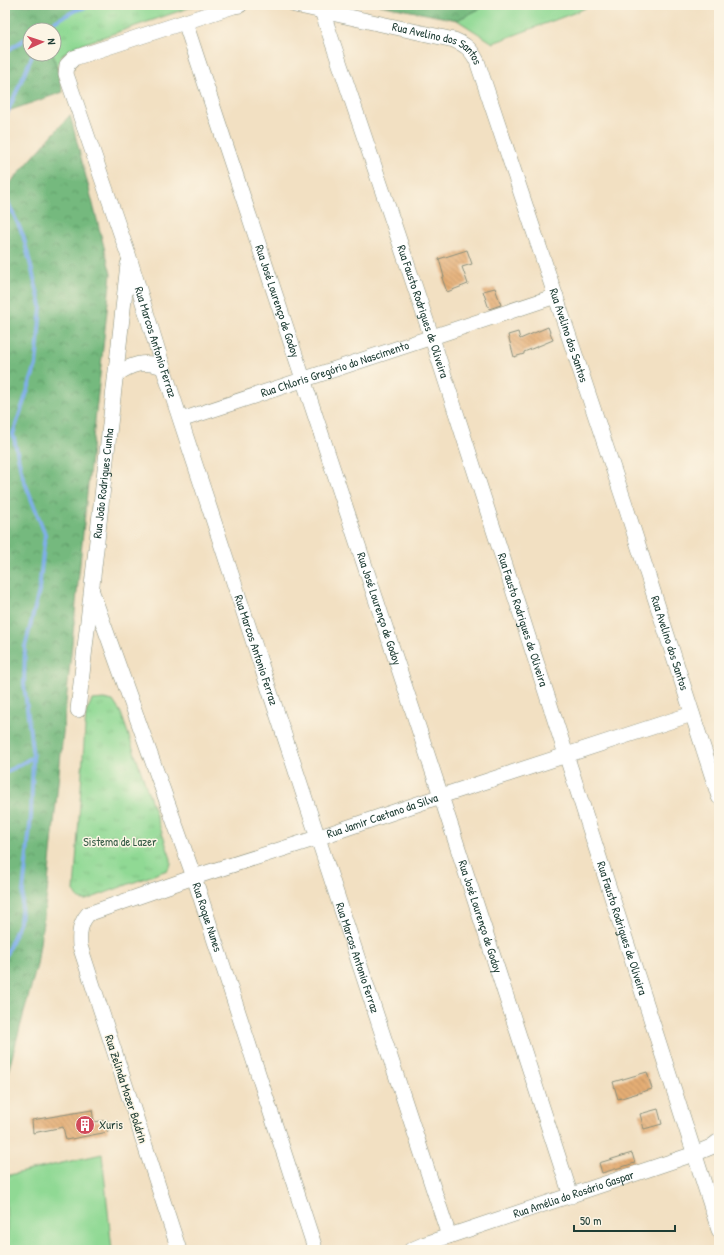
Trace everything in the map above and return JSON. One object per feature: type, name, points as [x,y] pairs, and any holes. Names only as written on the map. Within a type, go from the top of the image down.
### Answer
[{"type":"street","points":[[184,22],[240,5]]},
{"type":"street","name":"Rua Avelino dos Santos","points":[[295,5],[454,40],[463,44],[472,51],[482,75],[624,501],[719,796]]},
{"type":"street","name":"Rua Fausto Rodrigues de Oliveira","points":[[322,11],[432,338],[719,1230]]},
{"type":"street","name":"Rua Marcos Antonio Ferraz","points":[[184,22],[74,58],[67,65],[66,74],[129,257],[163,367],[449,1236]]},
{"type":"street","name":"Rua José Lourenço de Godoy","points":[[184,22],[304,380],[571,1196]]},
{"type":"street","name":"Rua João Rodrigues Cunha","points":[[78,710],[129,257]]},
{"type":"street","name":"Rua Chloris Gregório do Nascimento","points":[[181,420],[556,296]]},
{"type":"street","points":[[116,375],[127,367],[140,364],[153,363],[163,367]]},
{"type":"street","name":"Rua Roque Nunes","points":[[92,592],[194,877],[316,1248]]},
{"type":"street","name":"Rua Jamir Caetano da Silva","points":[[80,928],[83,920],[88,914],[194,877],[692,714]]},
{"type":"street","name":"Rua Zelinda Mozer Boldrin","points":[[80,928],[80,946],[178,1250]]},
{"type":"street","name":"Rua Amélia do Rosário Gaspar","points":[[411,1250],[424,1247],[449,1236],[694,1154],[711,1147],[719,1141]]},
{"type":"green space","points":[[5,5],[93,5],[76,10],[59,22],[22,22],[22,62],[55,62],[63,92],[5,112]]},
{"type":"green space","points":[[93,5],[197,5],[77,46],[62,56],[62,22],[54,22],[76,10]]},
{"type":"green space","points":[[380,5],[487,5],[457,20]]},
{"type":"green space","points":[[487,5],[591,5],[579,11],[493,43],[457,20]]},
{"type":"green space","points":[[55,62],[59,62],[57,69]]},
{"type":"green space","points":[[70,115],[111,274],[86,503],[47,893],[37,965],[5,1083],[5,189]]},
{"type":"green space","name":"Sistema de Lazer","points":[[104,699],[113,701],[121,713],[171,859],[171,864],[167,870],[86,900],[82,900],[77,898],[74,892],[86,713],[92,700]]},
{"type":"green space","points":[[102,1154],[112,1250],[8,1250],[5,1176]]},
{"type":"building","points":[[467,250],[472,264],[462,267],[468,284],[447,292],[442,278],[444,277],[439,259]]},
{"type":"building","points":[[495,288],[501,305],[489,309],[483,291]]},
{"type":"building","points":[[548,327],[553,340],[524,352],[524,354],[514,357],[508,335],[518,332],[520,339]]},
{"type":"building","points":[[647,1072],[652,1089],[618,1099],[613,1082]]},
{"type":"building","points":[[658,1109],[662,1124],[644,1129],[640,1114]]},
{"type":"building","name":"Xuris","points":[[92,1110],[94,1122],[107,1120],[108,1132],[66,1140],[63,1127],[33,1133],[32,1120]]},
{"type":"building","points":[[632,1153],[635,1163],[602,1173],[599,1163]]},
{"type":"waterway","points":[[54,22],[76,10],[93,5]]},
{"type":"waterway","points":[[5,52],[22,41]]},
{"type":"waterway","points":[[5,118],[30,62]]},
{"type":"waterway","points":[[5,196],[23,235],[41,306],[36,365],[13,434],[22,475],[45,534],[39,591],[25,647],[24,684],[33,757],[31,816],[20,921],[5,957]]},
{"type":"waterway","points":[[5,773],[33,757]]},
{"type":"place","name":"Xuris","points":[[85,1125]]}]
